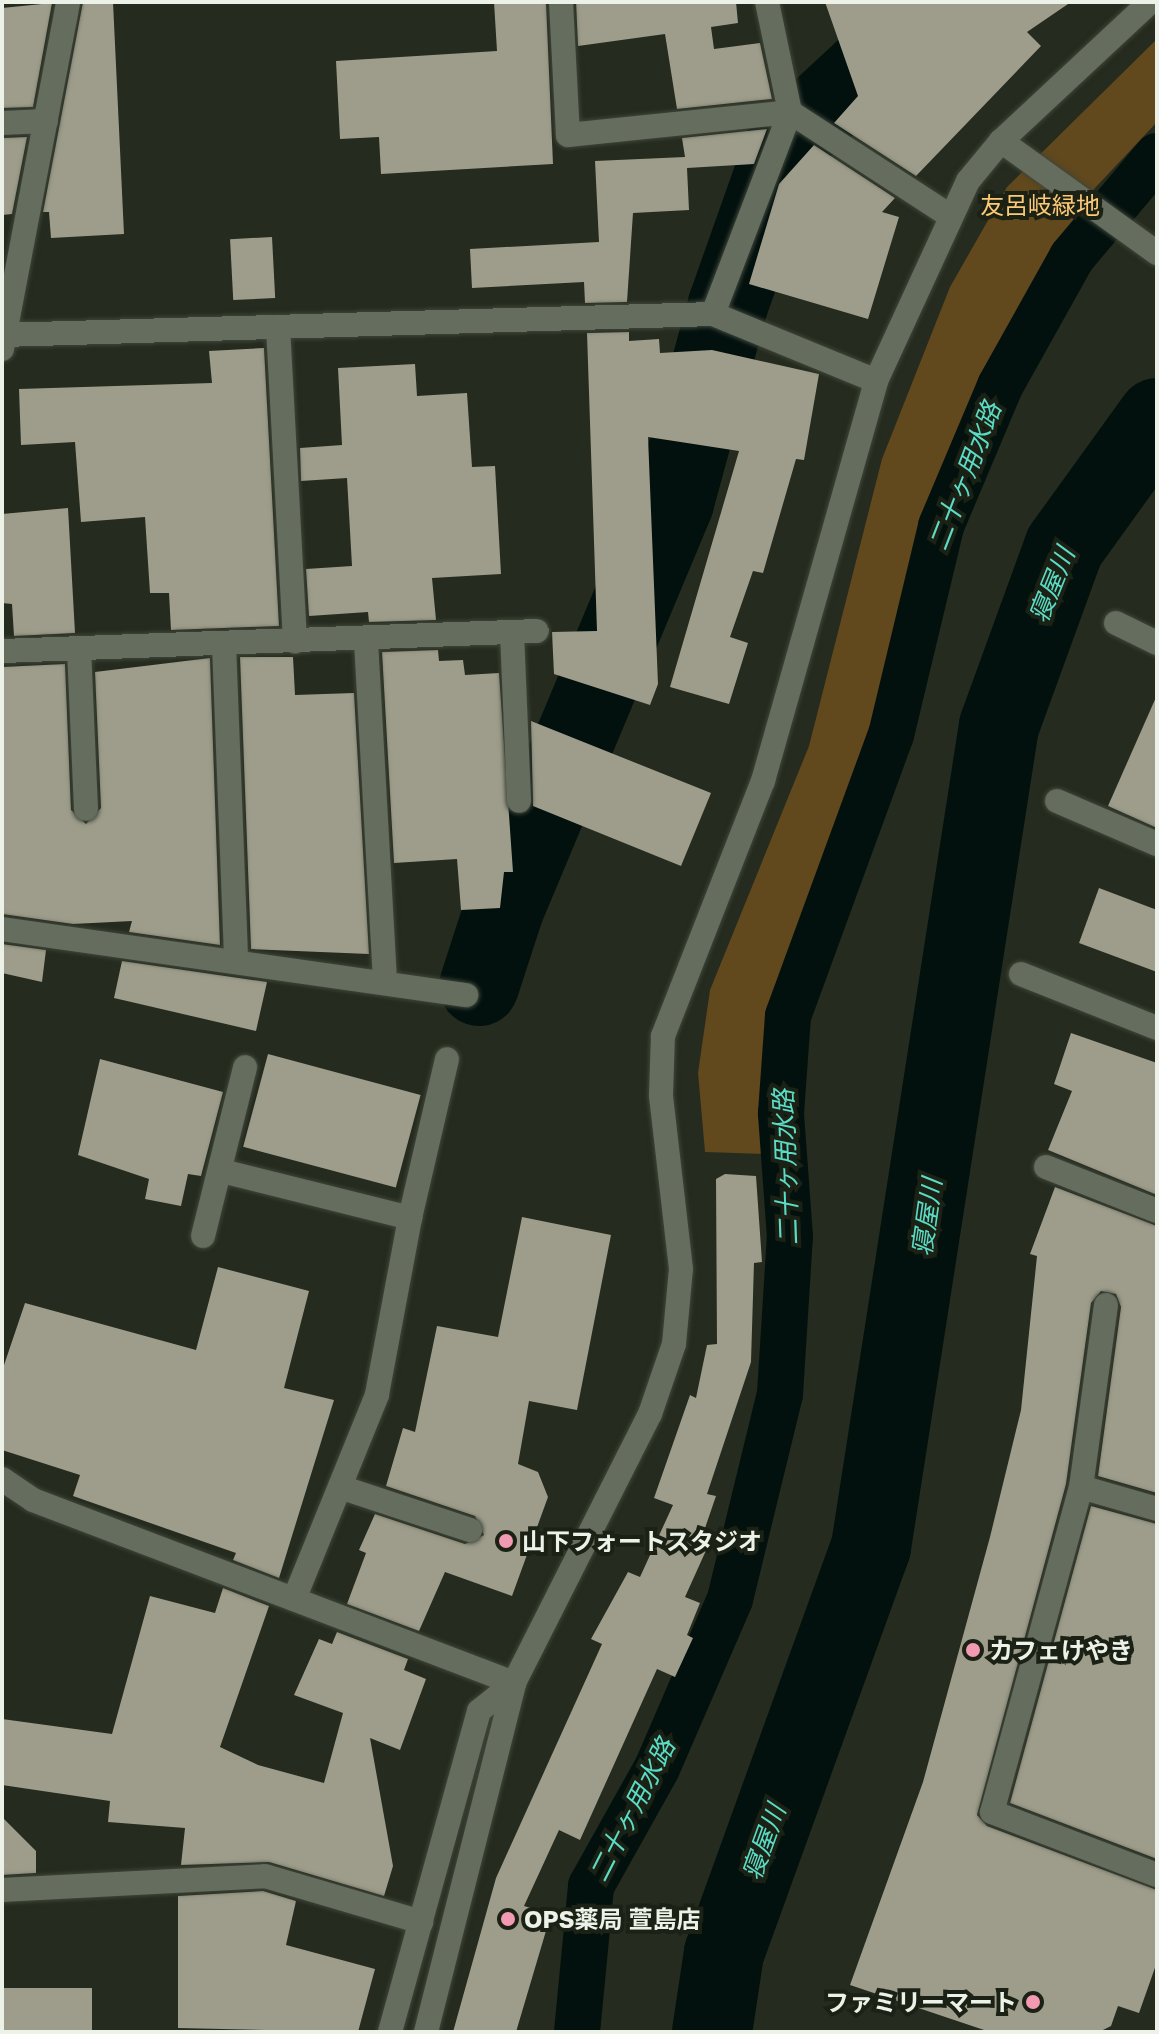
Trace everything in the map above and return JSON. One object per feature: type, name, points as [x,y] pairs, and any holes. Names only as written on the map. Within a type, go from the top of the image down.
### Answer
[{"type":"street","points":[[68,2],[3,340],[278,327],[720,316],[876,381]]},
{"type":"street","points":[[561,2],[568,135],[805,121],[950,216]]},
{"type":"street","points":[[720,316],[805,121],[767,2]]},
{"type":"street","points":[[426,2032],[514,1683],[650,1414],[674,1344],[681,1269],[661,1095],[663,1036],[763,781],[876,381],[950,216],[1001,141],[1150,2]]},
{"type":"street","points":[[2,123],[46,121]]},
{"type":"street","points":[[1001,141],[1157,253]]},
{"type":"street","points":[[278,327],[295,642]]},
{"type":"street","points":[[1116,623],[1157,643]]},
{"type":"street","points":[[2,651],[366,641],[537,631]]},
{"type":"street","points":[[512,633],[519,801]]},
{"type":"street","points":[[366,641],[385,978]]},
{"type":"street","points":[[224,644],[236,958]]},
{"type":"street","points":[[79,649],[86,809]]},
{"type":"street","points":[[1057,801],[1157,844]]},
{"type":"street","points":[[2,929],[385,978],[466,995]]},
{"type":"street","points":[[1021,974],[1157,1028]]},
{"type":"street","points":[[294,1599],[377,1395],[410,1218],[447,1059]]},
{"type":"street","points":[[203,1236],[222,1171],[245,1067]]},
{"type":"street","points":[[1046,1167],[1157,1211]]},
{"type":"street","points":[[222,1171],[410,1218]]},
{"type":"street","points":[[1106,1305],[1081,1487],[992,1812],[1157,1875]]},
{"type":"street","points":[[2,1479],[33,1500],[514,1683]]},
{"type":"street","points":[[340,1487],[470,1530]]},
{"type":"street","points":[[1081,1487],[1157,1509]]},
{"type":"street","points":[[390,2032],[479,1711],[514,1683]]},
{"type":"street","points":[[2,1890],[265,1876],[421,1922]]},
{"type":"green space","name":"友呂岐緑地","points":[[1157,39],[1157,122],[1094,189],[993,352],[947,454],[849,811],[781,985],[765,1075],[765,1154],[705,1152],[698,1073],[710,990],[809,746],[882,459],[950,287],[1007,187]]},
{"type":"building","points":[[83,2],[113,2],[124,234],[51,238],[49,212],[43,212]]},
{"type":"building","points":[[494,2],[546,2],[553,164],[381,174],[379,137],[340,139],[336,61],[497,51]]},
{"type":"building","points":[[576,2],[736,2],[738,23],[711,27],[714,49],[760,43],[772,99],[677,109],[665,34],[578,46]]},
{"type":"building","points":[[825,2],[1071,2],[1027,32],[1041,46],[916,176],[834,123],[858,96]]},
{"type":"building","points":[[52,3],[33,107],[2,108],[2,8]]},
{"type":"building","points":[[767,129],[754,164],[687,168],[689,210],[633,213],[627,302],[585,303],[584,282],[472,288],[470,249],[599,242],[595,161],[685,157],[682,138]]},
{"type":"building","points":[[27,137],[12,214],[2,215],[2,138]]},
{"type":"building","points":[[814,145],[895,198],[882,212],[899,217],[868,319],[749,284],[779,184]]},
{"type":"building","points":[[272,237],[275,298],[233,300],[230,239]]},
{"type":"building","points":[[629,332],[629,341],[659,339],[660,353],[712,350],[819,374],[804,460],[796,459],[763,573],[753,571],[730,637],[748,643],[729,704],[670,687],[739,451],[648,437],[658,684],[650,705],[554,674],[552,632],[597,631],[587,333]]},
{"type":"building","points":[[264,348],[279,626],[171,630],[169,593],[150,593],[145,517],[81,522],[75,442],[21,445],[19,389],[212,383],[209,351]]},
{"type":"building","points":[[415,364],[417,396],[467,393],[472,467],[495,466],[501,574],[432,578],[436,620],[369,622],[368,612],[309,616],[306,569],[352,566],[347,478],[301,481],[300,448],[342,445],[338,368]]},
{"type":"building","points":[[68,508],[75,633],[14,636],[12,604],[2,603],[2,514]]},
{"type":"building","points":[[438,650],[439,661],[463,660],[465,675],[499,673],[513,872],[504,872],[500,908],[461,910],[457,859],[394,863],[382,652]]},
{"type":"building","points":[[240,657],[293,657],[295,695],[354,693],[369,954],[251,949]]},
{"type":"building","points":[[210,658],[220,945],[129,932],[132,921],[73,924],[2,914],[2,667],[65,664],[71,810],[86,824],[101,808],[95,672]]},
{"type":"building","points":[[1157,695],[1157,828],[1108,806]]},
{"type":"building","points":[[531,721],[711,793],[681,866],[533,806]]},
{"type":"building","points":[[1099,888],[1157,910],[1157,972],[1079,943]]},
{"type":"building","points":[[2,944],[46,950],[42,982],[2,973]]},
{"type":"building","points":[[122,961],[267,982],[256,1031],[114,998]]},
{"type":"building","points":[[1071,1033],[1157,1063],[1157,1195],[1048,1150],[1072,1091],[1054,1084]]},
{"type":"building","points":[[268,1054],[421,1095],[396,1188],[243,1147]]},
{"type":"building","points":[[100,1059],[223,1092],[201,1176],[188,1174],[181,1206],[145,1199],[149,1179],[78,1155]]},
{"type":"building","points":[[725,1174],[756,1176],[762,1262],[754,1263],[751,1362],[707,1494],[716,1496],[704,1531],[713,1535],[685,1597],[700,1603],[687,1635],[693,1638],[675,1677],[657,1669],[580,1840],[559,1830],[524,1906],[551,1914],[516,2032],[453,2032],[496,1878],[602,1644],[591,1639],[628,1572],[640,1577],[673,1505],[654,1498],[690,1395],[696,1398],[707,1345],[717,1344],[716,1179]]},
{"type":"building","points":[[1055,1187],[1157,1226],[1157,1493],[1098,1476],[1121,1307],[1116,1294],[1101,1291],[1091,1303],[1066,1484],[977,1815],[987,1826],[1157,1890],[1157,1962],[1139,2013],[1118,2006],[1111,2026],[1099,2032],[990,2032],[850,1985],[923,1782],[990,1537],[1021,1410],[1037,1256],[1030,1254]]},
{"type":"building","points":[[522,1217],[611,1235],[577,1410],[529,1401],[518,1464],[538,1472],[548,1497],[512,1596],[445,1572],[419,1631],[347,1604],[366,1553],[359,1550],[375,1514],[465,1544],[484,1535],[475,1516],[386,1486],[403,1428],[415,1432],[437,1326],[498,1337]]},
{"type":"building","points":[[218,1267],[309,1291],[284,1388],[334,1400],[279,1578],[233,1560],[236,1553],[73,1496],[80,1475],[2,1450],[2,1371],[25,1303],[196,1350]]},
{"type":"building","points":[[1091,1506],[1157,1524],[1157,1859],[1010,1803]]},
{"type":"building","points":[[223,1588],[269,1606],[220,1747],[258,1765],[324,1783],[343,1713],[294,1695],[319,1639],[332,1644],[337,1632],[408,1659],[404,1670],[426,1679],[400,1750],[370,1738],[393,1866],[384,1896],[269,1862],[181,1865],[185,1828],[108,1822],[110,1801],[2,1785],[2,1719],[112,1734],[150,1596],[215,1613]]},
{"type":"building","points":[[2,1817],[36,1851],[36,1873],[2,1875]]},
{"type":"building","points":[[263,1891],[296,1901],[286,1945],[375,1969],[358,2032],[178,2028],[178,1896]]},
{"type":"building","points":[[2,1988],[92,1988],[92,2032],[2,2032]]},
{"type":"waterway","points":[[479,986],[504,909],[674,502],[728,305],[785,144],[938,2]]},
{"type":"waterway","name":"二十ヶ用水路","points":[[577,2032],[591,1886],[657,1768],[730,1599],[780,1394],[790,1237],[781,1113],[788,1016],[891,735],[941,526],[1000,386],[1072,257],[1157,156]]},
{"type":"waterway","name":"寝屋川","points":[[712,2032],[724,1953],[871,1547],[999,726],[1064,547],[1157,418]]},
{"type":"place","name":"山下フォートスタジオ","points":[[506,1541]]},
{"type":"place","name":"カフェけやき","points":[[973,1650]]},
{"type":"place","name":"OPS薬局 萱島店","points":[[508,1919]]},
{"type":"place","name":"ファミリーマート","points":[[1033,2002]]}]
